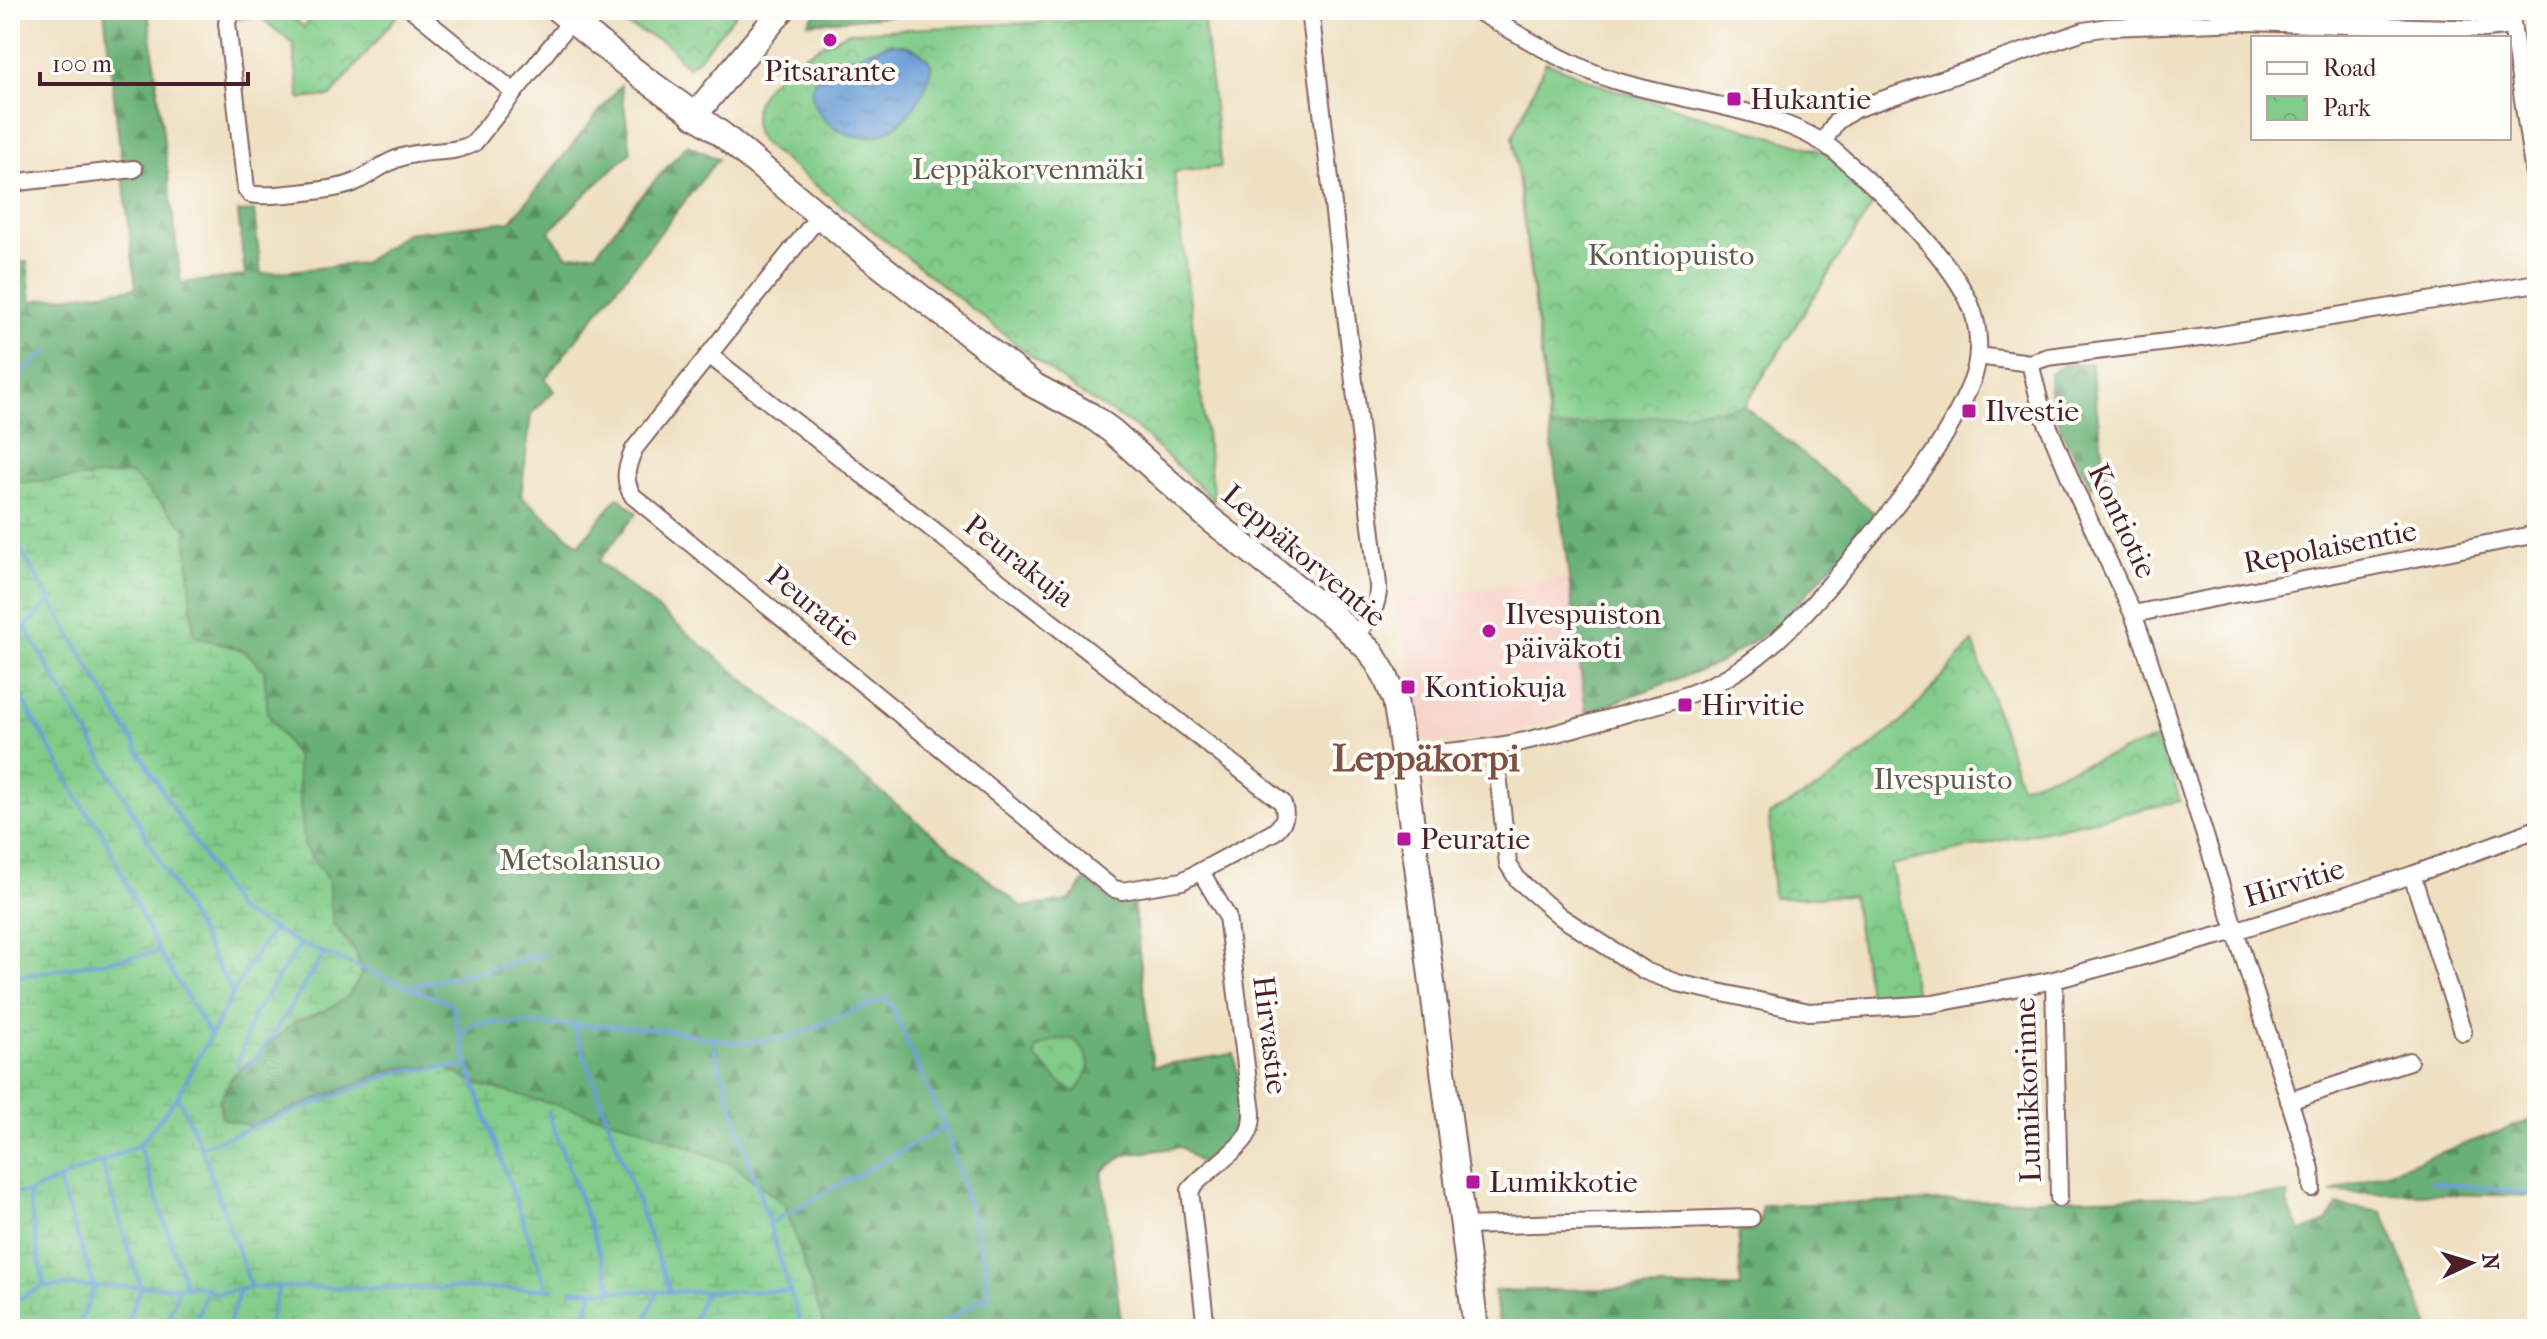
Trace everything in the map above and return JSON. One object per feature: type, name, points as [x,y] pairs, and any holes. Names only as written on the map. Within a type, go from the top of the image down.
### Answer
[{"type":"street","points":[[231,10],[227,23],[246,189],[250,194],[263,196],[354,183],[385,163],[405,155],[474,143],[514,92],[564,15]]},
{"type":"street","points":[[413,10],[514,92]]},
{"type":"street","points":[[694,116],[782,10]]},
{"type":"street","points":[[1310,10],[1378,585],[1374,612],[1356,635]]},
{"type":"street","points":[[1403,756],[1495,747],[1672,700],[1728,676],[1765,651],[1801,618],[1914,483],[1954,418],[1973,379],[1978,356],[1975,317],[1947,264],[1873,186],[1824,141],[1784,123],[1610,79],[1543,48],[1476,10]]},
{"type":"street","name":"Leppäkorventie","points":[[564,15],[724,136],[819,216],[1035,386],[1090,415],[1112,431],[1210,519],[1356,635],[1371,652],[1395,700],[1476,1329]]},
{"type":"street","points":[[1824,141],[1836,122],[1855,109],[2084,31],[2108,27],[2245,22],[2486,29],[2511,18],[2537,195]]},
{"type":"street","points":[[2518,68],[2537,66]]},
{"type":"street","points":[[10,183],[134,169]]},
{"type":"street","name":"Peuratie","points":[[819,216],[634,449],[626,477],[627,487],[633,496],[1112,888],[1122,891],[1182,881],[1274,832],[1285,817]]},
{"type":"street","points":[[1978,356],[2030,363],[2048,357],[2215,336],[2537,283]]},
{"type":"street","name":"Peurakuja","points":[[709,355],[1282,802],[1285,817]]},
{"type":"street","name":"Kontiotie","points":[[2030,363],[2042,411],[2133,614],[2311,1169],[2312,1188]]},
{"type":"street","name":"Repolaisentie","points":[[2133,614],[2537,534]]},
{"type":"street","name":"Hirvitie","points":[[1495,747],[1508,864],[1518,880],[1561,917],[1645,971],[1677,983],[1809,1012],[1933,1004],[2054,980],[2234,931],[2412,875],[2537,829]]},
{"type":"street","name":"Hirvastie","points":[[1201,872],[1227,916],[1252,1113],[1245,1138],[1200,1177],[1190,1190],[1206,1329]]},
{"type":"street","points":[[2412,875],[2463,1032]]},
{"type":"street","name":"Lumikkorinne","points":[[2054,980],[2059,1198]]},
{"type":"street","points":[[2289,1101],[2409,1061]]},
{"type":"street","points":[[1464,1226],[1751,1218]]},
{"type":"shaded area","name":"Ilvespuiston päiväkoti","points":[[1570,577],[1586,713],[1496,737],[1437,743],[1424,738],[1418,727],[1411,662],[1393,600]]},
{"type":"green space","name":"Metsolansuo","points":[[104,10],[148,10],[181,283],[245,276],[238,212],[254,211],[261,274],[363,263],[406,233],[511,221],[621,85],[631,152],[549,232],[568,256],[596,253],[634,204],[687,145],[718,159],[545,379],[554,391],[531,414],[521,496],[579,545],[618,497],[637,513],[599,561],[1022,907],[1069,901],[1086,880],[1117,904],[1133,901],[1153,1066],[1234,1054],[1242,1103],[1231,1136],[1200,1163],[1181,1147],[1124,1155],[1102,1172],[1122,1329],[825,1329],[785,1205],[480,1085],[444,1067],[397,1068],[249,1126],[222,1119],[219,1101],[232,1077],[294,1022],[326,1010],[356,952],[333,924],[328,880],[304,846],[296,757],[268,714],[264,670],[232,647],[194,636],[185,528],[15,483],[10,478],[10,263],[27,262],[31,301],[136,288]]},
{"type":"green space","points":[[243,10],[282,10],[304,27],[317,10],[402,10],[331,96],[300,99],[293,44],[260,17],[235,20]]},
{"type":"green space","points":[[600,10],[739,10],[699,58],[687,67],[666,43]]},
{"type":"green space","points":[[818,10],[960,10],[808,23]]},
{"type":"green space","name":"Leppäkorvenmäki","points":[[1203,14],[1221,167],[1174,172],[1214,500],[1135,427],[1076,391],[761,142],[754,123],[756,105],[779,74],[815,49],[849,32]]},
{"type":"green space","points":[[1546,62],[1874,203],[1744,406],[1877,515],[1779,624],[1719,663],[1586,713],[1513,136]]},
{"type":"green space","name":"Kontiopuisto","points":[[1546,62],[1606,87],[1824,152],[1874,203],[1744,406],[1551,429],[1513,136]]},
{"type":"green space","points":[[2091,363],[2106,481],[2091,486],[2056,418],[2050,374],[2063,365]]},
{"type":"green space","points":[[131,474],[186,528],[194,636],[245,651],[264,670],[268,714],[296,757],[304,846],[328,880],[333,924],[356,952],[361,976],[347,997],[326,1010],[294,1022],[232,1077],[219,1101],[222,1118],[249,1126],[397,1068],[444,1067],[480,1085],[636,1126],[734,1165],[785,1205],[825,1329],[10,1329],[10,478],[15,483]]},
{"type":"green space","name":"Ilvespuisto","points":[[1973,642],[2021,786],[2160,738],[2180,801],[1891,865],[1916,996],[1870,998],[1852,896],[1773,898],[1769,815],[1822,786],[1903,721]]},
{"type":"green space","points":[[1073,1039],[1085,1052],[1089,1064],[1076,1092],[1063,1085],[1035,1057],[1036,1049],[1054,1040]]},
{"type":"green space","points":[[2537,1118],[2537,1196],[2331,1192]]},
{"type":"green space","points":[[2289,1194],[2287,1204],[2301,1232],[2327,1222],[2338,1205],[2382,1212],[2431,1329],[1500,1329],[1494,1291],[1741,1287],[1738,1226],[1760,1223],[1762,1205]]},
{"type":"water","points":[[890,44],[913,48],[931,64],[919,98],[893,128],[874,136],[855,136],[838,129],[824,118],[815,105],[812,91],[817,78],[841,62]]},
{"type":"waterway","points":[[10,383],[49,350]]},
{"type":"waterway","points":[[10,532],[164,794],[238,911],[301,944],[408,987],[544,954]]},
{"type":"waterway","points":[[10,645],[49,602]]},
{"type":"waterway","points":[[25,627],[124,796],[233,994]]},
{"type":"waterway","points":[[10,677],[85,810],[99,826],[159,952],[211,1036]]},
{"type":"waterway","points":[[10,1193],[28,1193],[139,1145],[178,1096],[246,969],[274,928]]},
{"type":"waterway","points":[[237,1066],[253,1015],[301,944]]},
{"type":"waterway","points":[[10,978],[159,952]]},
{"type":"waterway","points":[[248,1068],[271,1038],[324,954]]},
{"type":"waterway","points":[[410,988],[452,1004],[468,1066],[547,1289]]},
{"type":"waterway","points":[[461,1036],[476,1023],[610,1026],[667,1030],[739,1043],[791,1037],[886,998],[945,1127],[984,1259],[989,1295],[931,1329]]},
{"type":"waterway","points":[[573,1024],[670,1292]]},
{"type":"waterway","points":[[711,1038],[802,1329]]},
{"type":"waterway","points":[[201,1147],[400,1071],[468,1066]]},
{"type":"waterway","points":[[178,1096],[201,1147],[251,1287]]},
{"type":"waterway","points":[[548,1112],[613,1289]]},
{"type":"waterway","points":[[768,1224],[945,1127]]},
{"type":"waterway","points":[[139,1145],[186,1287]]},
{"type":"waterway","points":[[101,1161],[141,1288],[124,1329]]},
{"type":"waterway","points":[[58,1180],[95,1288],[76,1329]]},
{"type":"waterway","points":[[2432,1182],[2537,1194]]},
{"type":"waterway","points":[[28,1193],[44,1286]]},
{"type":"waterway","points":[[10,1303],[44,1286],[207,1287],[215,1294],[251,1287],[554,1289]]},
{"type":"waterway","points":[[194,1329],[207,1287]]},
{"type":"waterway","points":[[164,1329],[179,1288]]},
{"type":"waterway","points":[[267,1329],[279,1288]]},
{"type":"waterway","points":[[227,1329],[240,1290]]},
{"type":"waterway","points":[[572,1290],[789,1291]]},
{"type":"waterway","points":[[579,1329],[594,1290]]},
{"type":"waterway","points":[[689,1329],[706,1291]]},
{"type":"waterway","points":[[642,1329],[657,1292]]},
{"type":"place","name":"Pitsarante","points":[[830,40]]},
{"type":"place","name":"Hukantie","points":[[1734,99]]},
{"type":"place","name":"Ilvestie","points":[[1969,411]]},
{"type":"place","name":"Ilvespuiston päiväkoti","points":[[1489,631]]},
{"type":"place","name":"Kontiokuja","points":[[1408,687]]},
{"type":"place","name":"Hirvitie","points":[[1685,705]]},
{"type":"place","name":"Peuratie","points":[[1404,839]]},
{"type":"place","name":"Lumikkotie","points":[[1473,1182]]},
{"type":"district","name":"Leppäkorpi","points":[[1426,758]]}]
